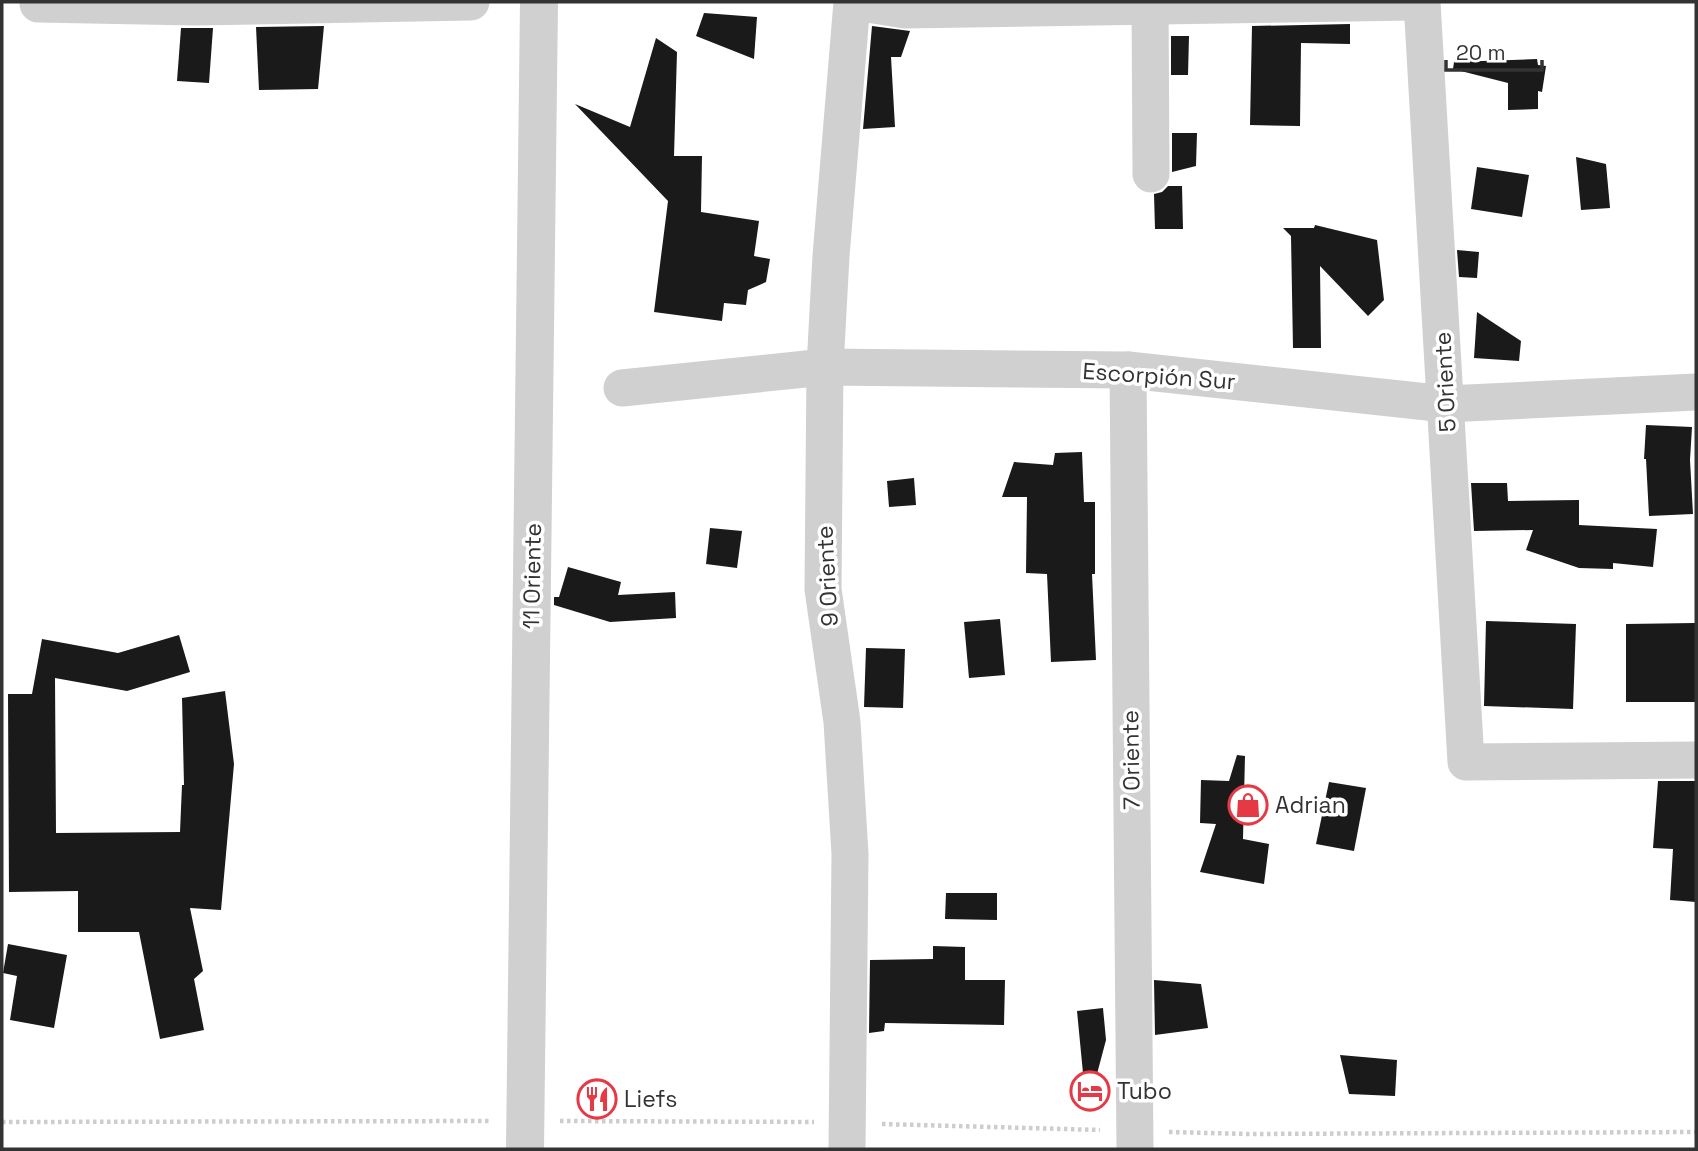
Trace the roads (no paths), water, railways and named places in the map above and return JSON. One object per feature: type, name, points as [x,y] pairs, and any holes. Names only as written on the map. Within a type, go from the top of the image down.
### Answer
[{"type":"street","points":[[38,4],[471,2]]},
{"type":"street","name":"11 Oriente","points":[[525,1149],[539,2]]},
{"type":"street","points":[[853,2],[905,10],[1415,2]]},
{"type":"street","name":"9 Oriente","points":[[847,1149],[850,854],[842,723],[823,589],[825,367],[831,256],[853,2]]},
{"type":"street","name":"5 Oriente","points":[[1422,2],[1466,762],[1696,760]]},
{"type":"street","points":[[1151,5],[1151,174]]},
{"type":"street","name":"Escorpión Sur","points":[[622,388],[825,367],[1128,370],[1447,404],[1696,392]]},
{"type":"street","name":"7 Oriente","points":[[1128,370],[1135,1149]]},
{"type":"place","name":"Adrian","points":[[1248,805]]},
{"type":"place","name":"Tubo","points":[[1090,1091]]},
{"type":"place","name":"Liefs","points":[[597,1099]]}]
